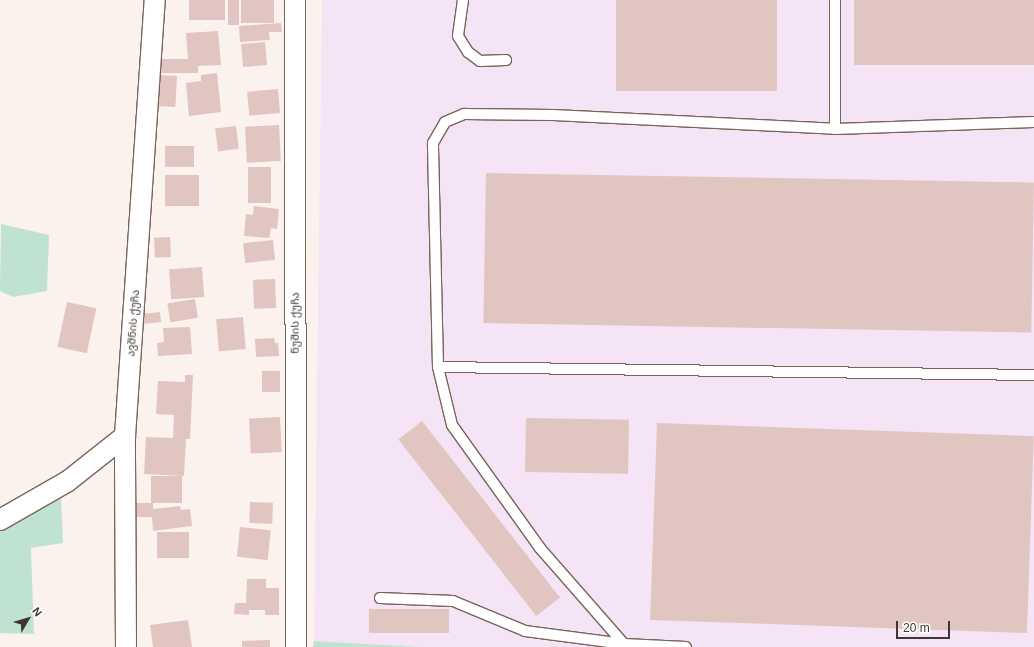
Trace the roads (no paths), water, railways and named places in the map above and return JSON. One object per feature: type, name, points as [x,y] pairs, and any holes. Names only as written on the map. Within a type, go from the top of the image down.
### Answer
[{"type":"street","name":"ავშნის ქუჩა","points":[[126,647],[125,436],[155,0]]},
{"type":"street","name":"ნუშის ქუჩა","points":[[295,0],[296,647]]},
{"type":"street","points":[[1,518],[68,481],[125,436]]},
{"type":"lane","points":[[463,0],[458,36],[468,52],[480,61],[506,60]]},
{"type":"lane","points":[[835,0],[835,129]]},
{"type":"lane","points":[[624,644],[540,548],[452,425],[438,368],[433,143],[445,122],[464,114],[553,115],[835,129],[1034,122]]},
{"type":"lane","points":[[438,368],[1034,375]]},
{"type":"lane","points":[[380,598],[453,601],[525,630],[624,644],[686,647]]}]
